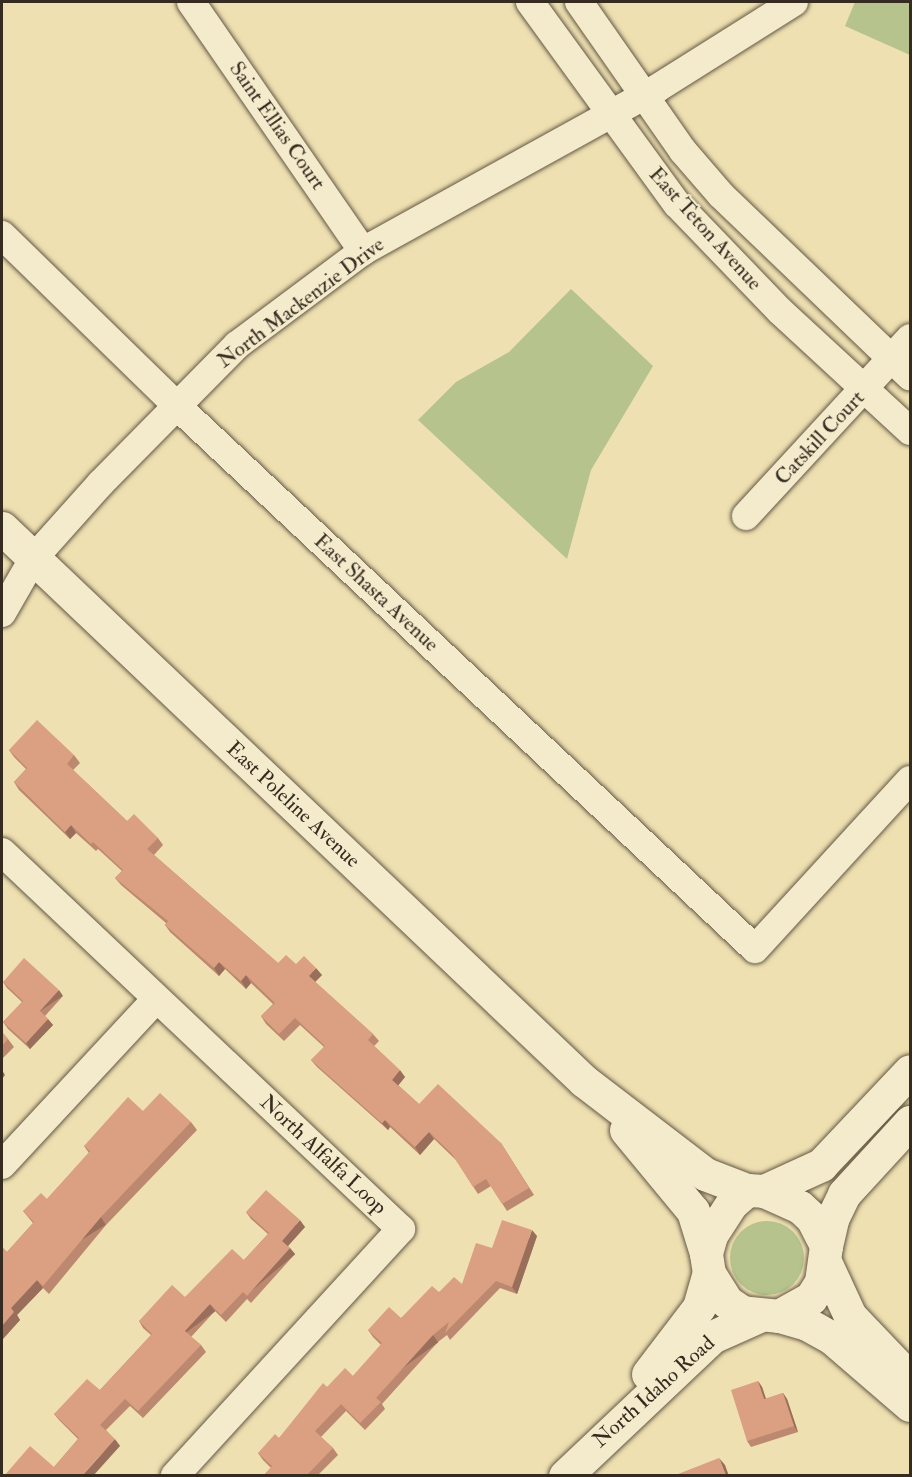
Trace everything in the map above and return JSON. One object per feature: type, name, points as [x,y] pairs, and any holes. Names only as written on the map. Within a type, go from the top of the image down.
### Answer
[{"type":"main road","name":"East Poleline Avenue","points":[[2,528],[584,1081],[705,1174],[755,1191]]},
{"type":"main road","points":[[910,1071],[821,1165],[755,1191],[720,1218],[707,1263],[727,1302],[769,1316],[807,1324],[832,1338],[910,1405]]},
{"type":"main road","name":"East Poleline Avenue","points":[[584,1081],[693,1211],[707,1263]]},
{"type":"main road","points":[[769,1316],[811,1298],[826,1255],[832,1219],[844,1194],[910,1122]]},
{"type":"main road","points":[[755,1191],[800,1207],[820,1231],[826,1255],[850,1316],[910,1379]]},
{"type":"main road","name":"North Idaho Road","points":[[576,1468],[692,1318],[705,1296],[707,1263]]},
{"type":"main road","name":"North Idaho Road","points":[[576,1468],[711,1337],[769,1316]]},
{"type":"street","name":"Saint Ellias Court","points":[[191,2],[363,251]]},
{"type":"street","name":"East Teton Avenue","points":[[530,2],[610,115],[677,204],[731,263],[910,431]]},
{"type":"street","name":"East Teton Avenue","points":[[579,2],[644,96],[721,195],[901,367]]},
{"type":"street","name":"North Mackenzie Drive","points":[[2,613],[33,559],[176,405],[237,345],[363,251],[644,96],[794,2]]},
{"type":"street","name":"East Shasta Avenue","points":[[2,235],[176,405],[755,949],[910,780]]},
{"type":"street","name":"Catskill Court","points":[[747,516],[865,390],[901,367],[910,338]]},
{"type":"street","name":"North Alfalfa Loop","points":[[2,852],[401,1228],[175,1476]]},
{"type":"street","points":[[2,1165],[156,999]]},
{"type":"green space","points":[[855,2],[910,2],[910,55],[845,26]]},
{"type":"green space","points":[[571,289],[653,366],[591,470],[567,559],[418,420],[456,382],[509,352]]},
{"type":"green space","points":[[767,1221],[781,1224],[793,1232],[801,1244],[804,1258],[801,1272],[793,1284],[781,1292],[767,1295],[753,1292],[741,1284],[733,1272],[730,1258],[733,1244],[741,1232],[753,1224]]},
{"type":"building","points":[[37,720],[74,755],[67,764],[127,821],[134,814],[158,838],[147,849],[278,963],[286,955],[296,964],[304,956],[316,968],[309,976],[373,1034],[368,1040],[400,1070],[392,1080],[419,1104],[438,1084],[501,1143],[529,1188],[502,1204],[486,1179],[473,1187],[452,1154],[429,1132],[415,1147],[385,1120],[382,1123],[311,1060],[325,1046],[295,1018],[279,1034],[261,1016],[275,1003],[246,975],[241,981],[219,962],[214,968],[165,925],[168,921],[115,878],[123,870],[93,842],[91,844],[71,825],[65,832],[14,782],[27,768],[9,750]]},
{"type":"building","points":[[24,958],[59,990],[40,1011],[48,1019],[26,1043],[3,1022],[23,1001],[3,982]]},
{"type":"building","points":[[2,1032],[8,1039],[2,1046]]},
{"type":"building","points":[[160,1093],[191,1122],[101,1217],[43,1286],[37,1280],[11,1308],[14,1312],[2,1326],[2,1247],[7,1252],[34,1222],[23,1211],[41,1193],[47,1199],[90,1151],[84,1146],[128,1097],[143,1111]]},
{"type":"building","points":[[266,1190],[300,1220],[282,1241],[290,1248],[247,1296],[243,1292],[221,1315],[210,1304],[185,1331],[201,1345],[138,1411],[125,1399],[100,1425],[115,1439],[82,1476],[4,1476],[30,1446],[54,1467],[79,1438],[54,1414],[87,1379],[100,1390],[152,1334],[139,1321],[172,1285],[185,1297],[232,1249],[244,1260],[269,1233],[246,1212]]},
{"type":"building","points":[[502,1220],[532,1230],[512,1287],[496,1281],[445,1333],[449,1322],[433,1335],[376,1398],[381,1402],[360,1423],[341,1404],[315,1431],[333,1448],[306,1476],[263,1476],[272,1466],[258,1453],[275,1434],[279,1438],[323,1383],[327,1387],[345,1368],[353,1376],[382,1343],[368,1330],[389,1307],[401,1318],[432,1286],[439,1292],[454,1277],[462,1284],[476,1243],[492,1248]]},
{"type":"building","points":[[758,1381],[764,1399],[783,1393],[794,1426],[747,1441],[731,1390]]},
{"type":"building","points":[[719,1458],[726,1476],[673,1476]]}]
